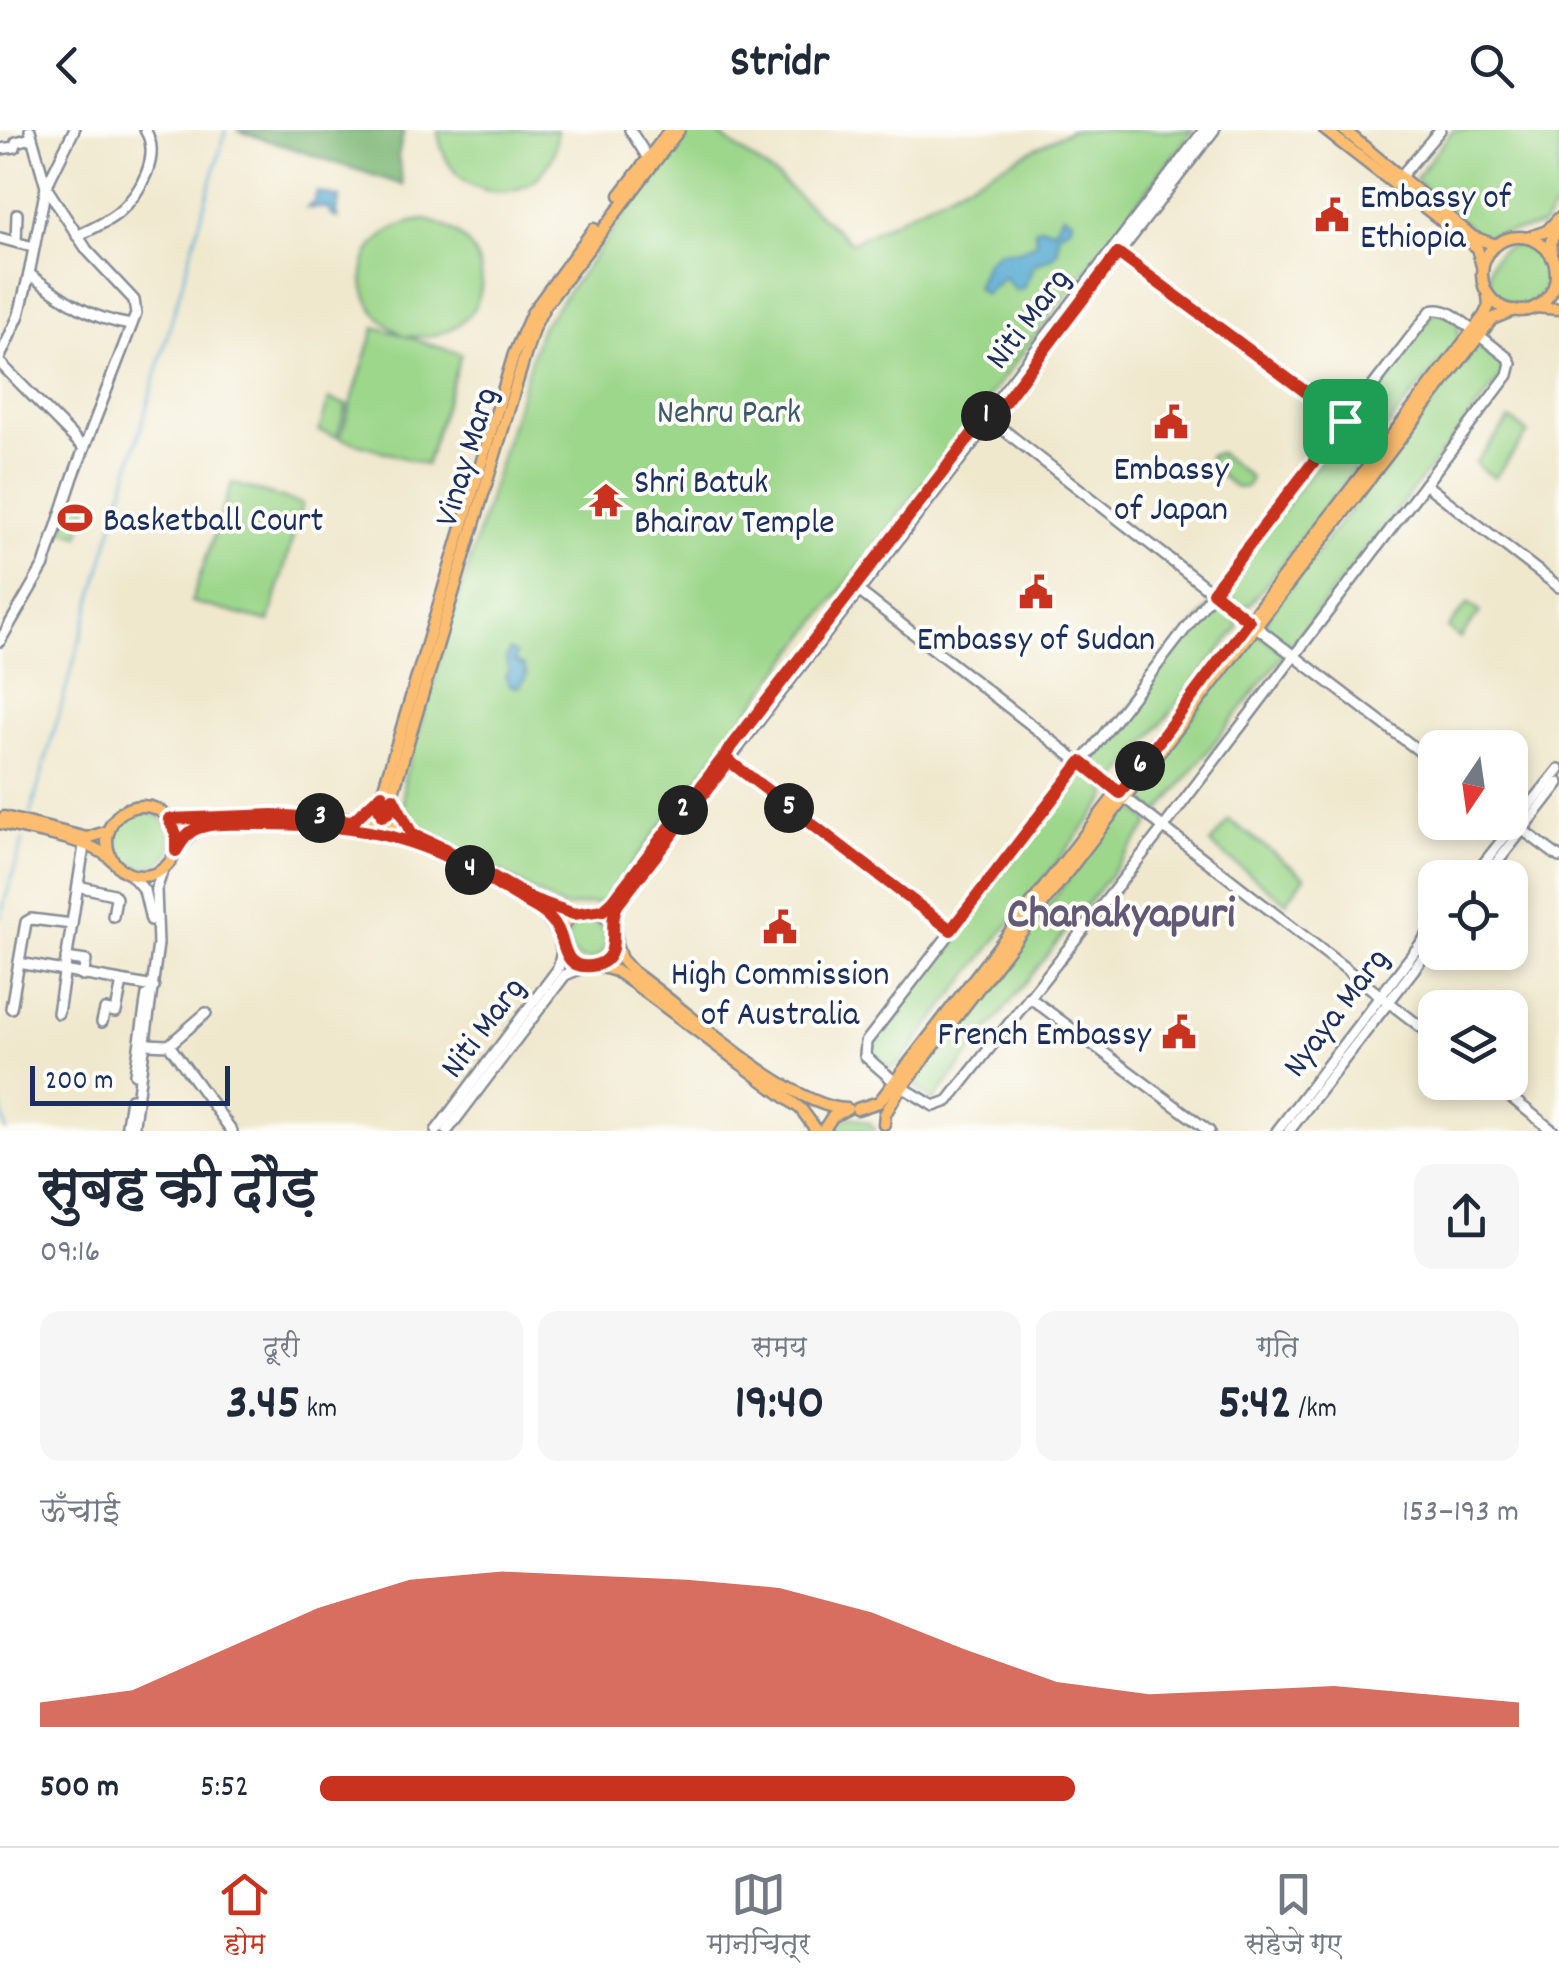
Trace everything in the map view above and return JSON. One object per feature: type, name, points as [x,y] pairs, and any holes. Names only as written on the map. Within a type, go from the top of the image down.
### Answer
[{"type":"main road","name":"Vinay Marg","points":[[388,796],[532,329],[670,130]]},
{"type":"main road","name":"Vinay Marg","points":[[650,161],[679,130]]},
{"type":"main road","points":[[1325,130],[1477,248],[1488,295],[1488,310],[1477,333]]},
{"type":"main road","points":[[1344,130],[1473,237],[1496,245]]},
{"type":"main road","points":[[1482,267],[1496,245],[1547,230],[1559,218]]},
{"type":"main road","points":[[1559,226],[1551,241],[1559,299]]},
{"type":"main road","points":[[1526,238],[1541,245],[1552,258]]},
{"type":"main road","points":[[1534,308],[1548,296],[1555,279]]},
{"type":"main road","points":[[1488,295],[1514,310]]},
{"type":"main road","points":[[574,914],[566,920],[560,935],[562,951],[571,961],[616,971],[636,984],[800,1109],[820,1131],[832,1117],[879,1102],[899,1084],[1477,333],[1494,317],[1514,310],[1559,309]]},
{"type":"main road","points":[[353,821],[388,796],[412,834]]},
{"type":"main road","points":[[115,864],[109,854],[108,830],[114,820],[134,807],[154,808],[169,819],[176,834],[176,851]]},
{"type":"main road","points":[[169,819],[273,815],[375,823],[443,848],[532,899],[574,914],[595,912],[612,924],[621,959],[634,972],[775,1080],[831,1109],[852,1109],[878,1118],[885,1128]]},
{"type":"main road","points":[[1,824],[103,852],[130,874],[142,876],[164,868],[196,829],[293,823],[380,834],[432,850],[541,910],[560,935]]},
{"type":"main road","points":[[1,824],[87,838],[108,830]]},
{"type":"main road","points":[[591,966],[610,956],[615,942]]},
{"type":"main road","points":[[885,1128],[885,1114],[899,1084]]},
{"type":"street","points":[[74,130],[46,187],[29,274],[0,360],[84,448]]},
{"type":"street","points":[[77,236],[119,212],[134,193],[153,154],[145,130]]},
{"type":"street","points":[[630,130],[650,161]]},
{"type":"street","name":"Niti Marg","points":[[595,912],[613,901],[856,590],[1204,130]]},
{"type":"street","name":"Niti Marg","points":[[1115,251],[1214,130]]},
{"type":"street","points":[[1401,176],[1440,130]]},
{"type":"street","points":[[0,641],[44,565],[136,314],[134,300],[99,265],[46,187],[30,134],[16,142],[16,160]]},
{"type":"street","points":[[0,149],[15,147]]},
{"type":"street","points":[[16,242],[17,214]]},
{"type":"street","points":[[0,238],[33,247]]},
{"type":"street","points":[[1115,251],[1345,421]]},
{"type":"street","points":[[29,274],[83,312],[131,326]]},
{"type":"street","points":[[1442,309],[1510,363],[1508,376],[1164,827],[942,1106],[924,1101],[866,1056],[866,1042],[1345,421],[1431,311],[1442,309]]},
{"type":"street","points":[[988,418],[1418,750]]},
{"type":"street","points":[[1426,484],[1559,587]]},
{"type":"street","points":[[856,590],[1418,1024]]},
{"type":"street","name":"Niti Marg","points":[[612,924],[618,904],[856,590]]},
{"type":"street","points":[[729,761],[951,930]]},
{"type":"street","points":[[1528,808],[1559,769]]},
{"type":"street","points":[[1528,812],[1559,783]]},
{"type":"street","points":[[1528,834],[1559,857]]},
{"type":"street","points":[[1486,860],[1502,840]]},
{"type":"street","points":[[58,1013],[84,846]]},
{"type":"street","points":[[130,1131],[158,944],[156,890],[164,868]]},
{"type":"street","points":[[130,874],[148,901],[153,944],[146,1044],[130,1131]]},
{"type":"street","points":[[78,886],[113,894],[113,916]]},
{"type":"street","points":[[12,1008],[26,922],[31,919],[72,924]]},
{"type":"street","name":"Nyaya Marg","points":[[1289,1131],[1418,950]]},
{"type":"street","name":"Niti Marg","points":[[436,1131],[553,977],[562,951]]},
{"type":"street","points":[[66,958],[86,961],[83,976]]},
{"type":"street","name":"Nyaya Marg","points":[[1277,1131],[1418,961]]},
{"type":"street","points":[[18,963],[151,986]]},
{"type":"street","name":"Niti Marg","points":[[447,1131],[565,975],[591,966]]},
{"type":"street","points":[[102,1022],[105,1010],[116,1012],[122,982]]},
{"type":"street","points":[[1029,997],[1208,1131]]},
{"type":"street","points":[[146,1044],[169,1045],[206,1013]]},
{"type":"street","points":[[169,1045],[232,1131]]},
{"type":"street","points":[[1514,1100],[1553,1131]]},
{"type":"green space","points":[[236,130],[404,130],[398,156],[403,185]]},
{"type":"green space","points":[[557,130],[552,156],[540,175],[522,187],[502,192],[480,189],[461,178],[446,159],[438,131]]},
{"type":"green space","name":"Nehru Park","points":[[688,130],[712,130],[777,177],[851,243],[1071,130],[1193,130],[603,902],[564,908],[416,825],[403,807],[404,779],[540,329]]},
{"type":"green space","points":[[1453,130],[1559,133],[1559,203],[1542,226],[1480,237],[1415,179]]},
{"type":"green space","points":[[426,220],[453,231],[471,248],[480,268],[481,290],[473,309],[457,325],[434,335],[404,336],[461,354],[426,465],[340,438],[375,327],[403,335],[383,321],[370,304],[364,286],[364,267],[370,250],[383,236],[402,225]]},
{"type":"green space","points":[[1519,245],[1540,254],[1549,275],[1540,296],[1519,305],[1498,296],[1489,275],[1498,254]]},
{"type":"green space","points":[[1440,312],[1458,322],[1459,340],[1259,593],[1249,605],[1241,606],[1222,589],[1433,313]]},
{"type":"green space","points":[[1486,346],[1500,357],[1503,375],[1290,646],[1266,628],[1266,618],[1476,347]]},
{"type":"green space","points":[[329,399],[347,405],[337,437],[319,431]]},
{"type":"green space","points":[[1510,419],[1528,433],[1494,478],[1475,463]]},
{"type":"green space","points":[[1219,453],[1249,476],[1246,487],[1236,488],[1210,467],[1209,456]]},
{"type":"green space","points":[[232,483],[302,504],[269,622],[191,602]]},
{"type":"green space","name":"Basketball Court","points":[[70,500],[88,505],[80,535],[62,530]]},
{"type":"green space","points":[[1215,599],[1238,616],[1238,628],[1118,778],[1102,774],[1091,761]]},
{"type":"green space","points":[[1468,603],[1480,612],[1460,638],[1448,628]]},
{"type":"green space","points":[[1261,635],[1284,654],[1158,814],[1134,793],[1252,637]]},
{"type":"green space","points":[[1078,773],[1088,774],[1106,787],[1108,797],[900,1063],[891,1068],[874,1059],[867,1048]]},
{"type":"green space","points":[[1128,806],[1148,819],[1149,825],[933,1101],[916,1087],[919,1074],[1123,807]]},
{"type":"green space","points":[[144,812],[164,820],[172,840],[164,860],[144,868],[124,860],[116,840],[124,820]]},
{"type":"green space","points":[[1229,820],[1305,877],[1286,902],[1210,844]]},
{"type":"green space","points":[[587,920],[601,926],[607,940],[601,954],[587,960],[573,954],[567,940],[573,926]]},
{"type":"green space","points":[[853,1117],[870,1123],[876,1131],[830,1131],[837,1122]]},
{"type":"water","points":[[317,192],[340,198],[338,218],[328,208],[307,208]]},
{"type":"water","points":[[1063,214],[1073,220],[1070,227],[1058,233],[1058,250],[1035,264],[1023,288],[1015,290],[1004,277],[985,294],[976,288],[986,262],[999,251],[1019,251],[1036,242],[1035,230],[1054,229]]},
{"type":"water","points":[[509,650],[516,654],[514,661],[524,666],[527,675],[519,687],[509,685],[505,676],[509,670]]},
{"type":"waterway","points":[[30,815],[226,130]]},
{"type":"waterway","points":[[0,918],[23,840]]},
{"type":"waterway","points":[[0,1101],[6,1131]]},
{"type":"place","name":"Embassy of Ethiopia","points":[[1332,215]]},
{"type":"place","name":"Embassy of Japan","points":[[1171,422]]},
{"type":"place","name":"Shri Batuk Bhairav Temple","points":[[606,500]]},
{"type":"place","name":"Basketball Court","points":[[75,518]]},
{"type":"place","name":"Embassy of Sudan","points":[[1036,592]]},
{"type":"place","name":"High Commission of Australia","points":[[780,927]]},
{"type":"place","name":"French Embassy","points":[[1179,1032]]},
{"type":"district","name":"Chanakyapuri","points":[[1121,910]]},
{"type":"route","points":[[1118,253],[1345,421],[1213,592],[1249,621],[1120,793],[1081,762],[951,930],[729,761],[618,904],[612,914],[615,946],[602,963],[592,966],[571,961],[563,952],[556,926],[541,910],[432,850],[380,834],[293,823],[214,826],[188,834],[176,851],[176,834],[169,819],[273,815],[353,821],[382,794],[382,816],[389,812],[393,798],[412,834],[507,882],[532,899],[574,914],[603,910],[986,416],[991,420],[1118,253]]}]
